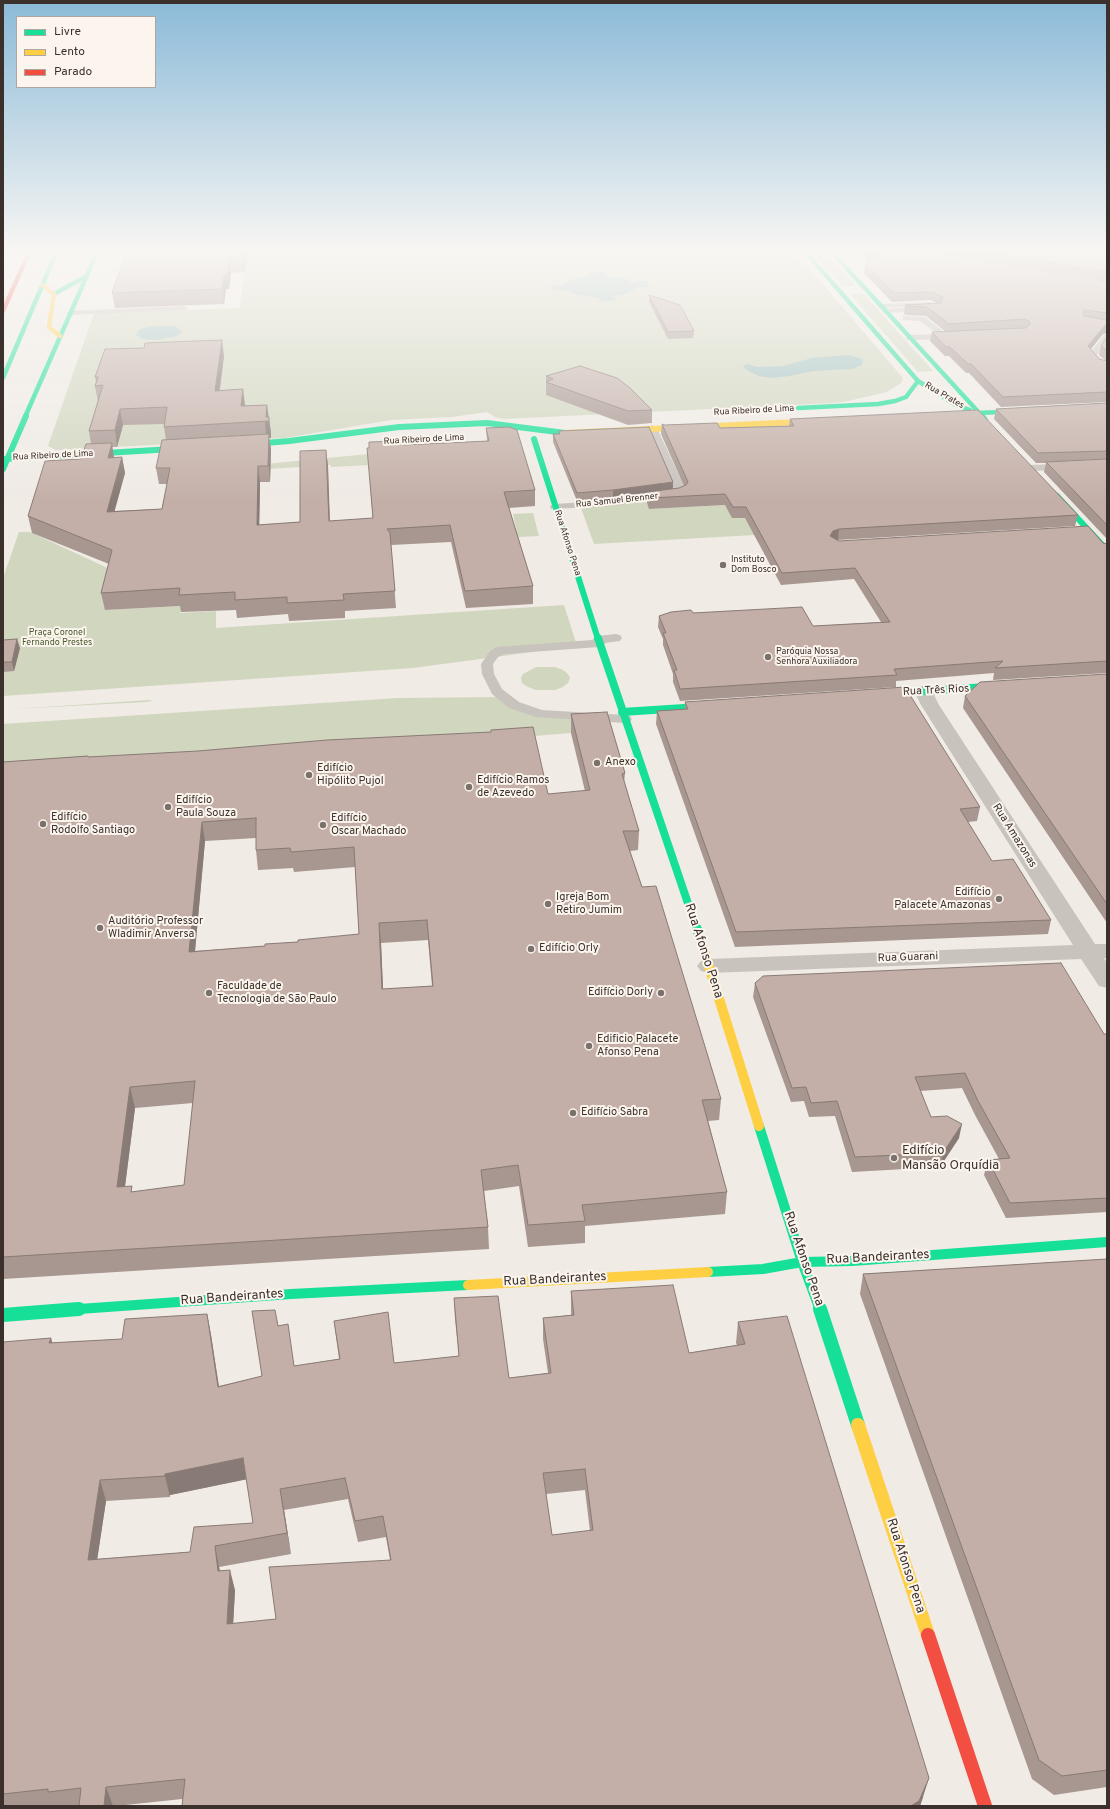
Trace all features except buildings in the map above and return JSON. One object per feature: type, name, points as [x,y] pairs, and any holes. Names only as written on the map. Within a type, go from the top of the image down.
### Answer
[{"type":"main road","points":[[3,378],[22,332]]},
{"type":"main road","points":[[56,332],[60,336]]},
{"type":"main road","points":[[5,472],[5,458],[62,332]]},
{"type":"main road","name":"Rua Prates","points":[[876,332],[918,381],[956,405],[979,413]]},
{"type":"main road","name":"Rua Prates","points":[[905,332],[991,426]]},
{"type":"main road","name":"Rua Ribeiro de Lima","points":[[786,409],[887,403],[906,397],[918,381]]},
{"type":"main road","points":[[939,415],[1037,411]]},
{"type":"main road","name":"Rua Ribeiro de Lima","points":[[235,446],[290,441],[399,427],[487,423],[559,432],[828,420]]},
{"type":"main road","name":"Rua Ribeiro de Lima","points":[[505,435],[534,429],[552,423]]},
{"type":"main road","name":"Rua Afonso Pena","points":[[559,432],[530,439],[555,507],[599,643]]},
{"type":"main road","name":"Rua Ribeiro de Lima","points":[[5,458],[197,448]]},
{"type":"main road","points":[[1028,465],[1041,480]]},
{"type":"main road","points":[[1052,491],[1107,550]]},
{"type":"main road","points":[[599,643],[623,715],[721,706]]},
{"type":"main road","name":"Rua Três Rios","points":[[869,695],[1013,686]]},
{"type":"main road","name":"Rua Afonso Pena","points":[[623,715],[709,966],[802,1262],[816,1298],[985,1806]]},
{"type":"main road","name":"Rua Bandeirantes","points":[[3,1315],[291,1294],[764,1269],[802,1262],[852,1261],[1107,1242]]},
{"type":"street","points":[[1068,533],[1090,532]]},
{"type":"street","name":"Rua Amazonas","points":[[923,691],[1097,951],[1107,980]]},
{"type":"street","name":"Rua Guarani","points":[[709,966],[1097,951]]},
{"type":"lane","points":[[940,332],[945,336]]},
{"type":"lane","points":[[910,338],[961,335]]},
{"type":"lane","points":[[1107,337],[1092,354],[1101,365],[1107,367]]},
{"type":"lane","name":"Rua Samuel Brenner","points":[[555,507],[619,502],[678,494],[681,492],[652,428]]},
{"type":"lane","points":[[1028,465],[1107,464]]},
{"type":"lane","points":[[616,638],[599,643],[501,650],[494,654],[487,664],[488,674],[497,692],[514,705],[541,714],[623,715]]},
{"type":"green space","points":[[87,332],[864,332],[903,378],[901,383],[887,392],[835,403],[504,419],[495,417],[487,412],[452,417],[391,420],[285,438],[56,450],[48,446]]},
{"type":"green space","points":[[883,332],[898,332],[933,371],[918,372]]},
{"type":"green space","points":[[390,452],[371,465],[331,467],[331,465],[237,471],[202,470]]},
{"type":"green space","points":[[646,502],[650,509],[725,505],[745,518],[755,535],[594,544],[581,508]]},
{"type":"green space","points":[[533,513],[539,536],[518,537],[513,514]]},
{"type":"green space","name":"Praça Coronel Fernando Prestes","points":[[19,532],[30,532],[114,571],[105,610],[182,606],[180,613],[216,611],[216,628],[564,605],[577,646],[413,668],[3,696],[3,578]]},
{"type":"green space","points":[[536,667],[555,667],[563,670],[570,678],[568,683],[555,690],[536,690],[528,687],[522,683],[521,678],[523,674]]},
{"type":"green space","points":[[503,697],[533,712],[579,719],[608,730],[3,779],[3,724],[398,698]]},
{"type":"green space","points":[[150,700],[152,701],[13,709]]},
{"type":"water","points":[[138,332],[181,332],[177,336],[156,340],[142,339],[136,335]]},
{"type":"water","points":[[848,355],[863,359],[862,365],[853,369],[814,371],[772,378],[759,376],[748,371],[743,366],[747,364],[758,367],[783,366],[812,358]]},
{"type":"traffic: fast","points":[[3,378],[22,332]]},
{"type":"traffic: fast","points":[[3,469],[62,332]]},
{"type":"traffic: fast","points":[[876,332],[918,381],[956,405],[970,410]]},
{"type":"traffic: fast","points":[[905,332],[985,420]]},
{"type":"traffic: fast","points":[[798,408],[878,404],[895,401],[906,397],[918,381]]},
{"type":"traffic: fast","points":[[952,414],[1026,411]]},
{"type":"traffic: fast","points":[[241,445],[289,441],[399,427],[487,423],[565,433]]},
{"type":"traffic: fast","points":[[534,439],[587,606],[699,935]]},
{"type":"traffic: fast","points":[[3,459],[190,448]]},
{"type":"traffic: fast","points":[[1057,496],[1107,550]]},
{"type":"traffic: fast","points":[[879,694],[1002,686]]},
{"type":"traffic: fast","points":[[622,712],[715,706]]},
{"type":"traffic: fast","points":[[759,1126],[802,1262],[816,1298],[858,1425]]},
{"type":"traffic: fast","points":[[708,1272],[763,1269],[802,1262],[852,1261],[1107,1242]]},
{"type":"traffic: fast","points":[[3,1315],[291,1294],[468,1285]]},
{"type":"traffic: slow","points":[[56,332],[60,336]]},
{"type":"traffic: slow","points":[[565,433],[820,421]]},
{"type":"traffic: slow","points":[[699,935],[759,1126]]},
{"type":"traffic: slow","points":[[468,1285],[708,1272]]},
{"type":"traffic: slow","points":[[858,1425],[928,1635]]},
{"type":"traffic: jam","points":[[928,1635],[985,1806]]},
{"type":"place","name":"Instituto Dom Bosco","points":[[723,565]]},
{"type":"place","name":"Paróquia Nossa Senhora Auxiliadora","points":[[768,657]]},
{"type":"place","name":"Anexo","points":[[597,763]]},
{"type":"place","name":"Edifício Hipólito Pujol","points":[[309,775]]},
{"type":"place","name":"Edifício Ramos de Azevedo","points":[[469,787]]},
{"type":"place","name":"Edifício Paula Souza","points":[[168,807]]},
{"type":"place","name":"Edifício Rodolfo Santiago","points":[[43,824]]},
{"type":"place","name":"Edifício Oscar Machado","points":[[323,825]]},
{"type":"place","name":"Edifício Palacete Amazonas","points":[[999,899]]},
{"type":"place","name":"Igreja Bom Retiro Jumim","points":[[548,904]]},
{"type":"place","name":"Auditório Professor Wladimir Anversa","points":[[100,928]]},
{"type":"place","name":"Edifício Orly","points":[[531,949]]},
{"type":"place","name":"Faculdade de Tecnologia de São Paulo","points":[[209,993]]},
{"type":"place","name":"Edifício Dorly","points":[[661,993]]},
{"type":"place","name":"Edificio Palacete Afonso Pena","points":[[589,1046]]},
{"type":"place","name":"Edifício Sabra","points":[[573,1113]]},
{"type":"place","name":"Edifício Mansão Orquídia","points":[[894,1158]]}]
